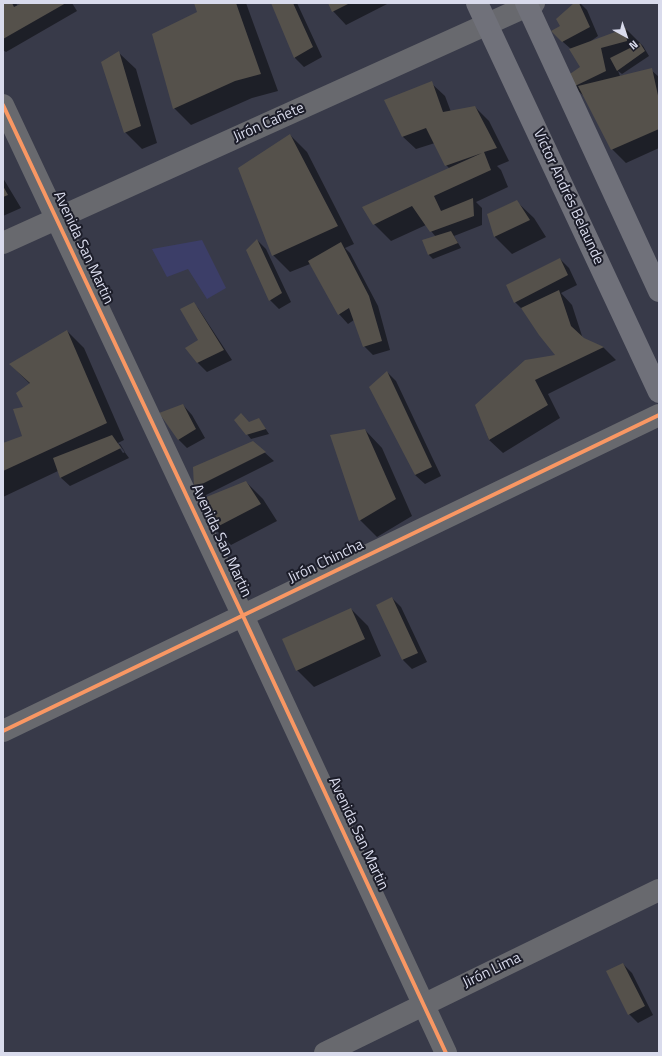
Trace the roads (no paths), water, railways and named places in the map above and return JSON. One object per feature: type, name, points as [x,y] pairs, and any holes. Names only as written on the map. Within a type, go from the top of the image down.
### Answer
[{"type":"main road","name":"Víctor Andrés Belaunde","points":[[478,3],[659,392]]},
{"type":"main road","points":[[529,4],[659,292]]},
{"type":"street","name":"Jirón Cañete","points":[[3,243],[529,4]]},
{"type":"street","name":"Avenida San Martin","points":[[3,105],[446,1053]]},
{"type":"street","name":"Jirón Chincha","points":[[3,731],[659,415]]},
{"type":"street","name":"Jirón Lima","points":[[325,1053],[659,890]]}]
